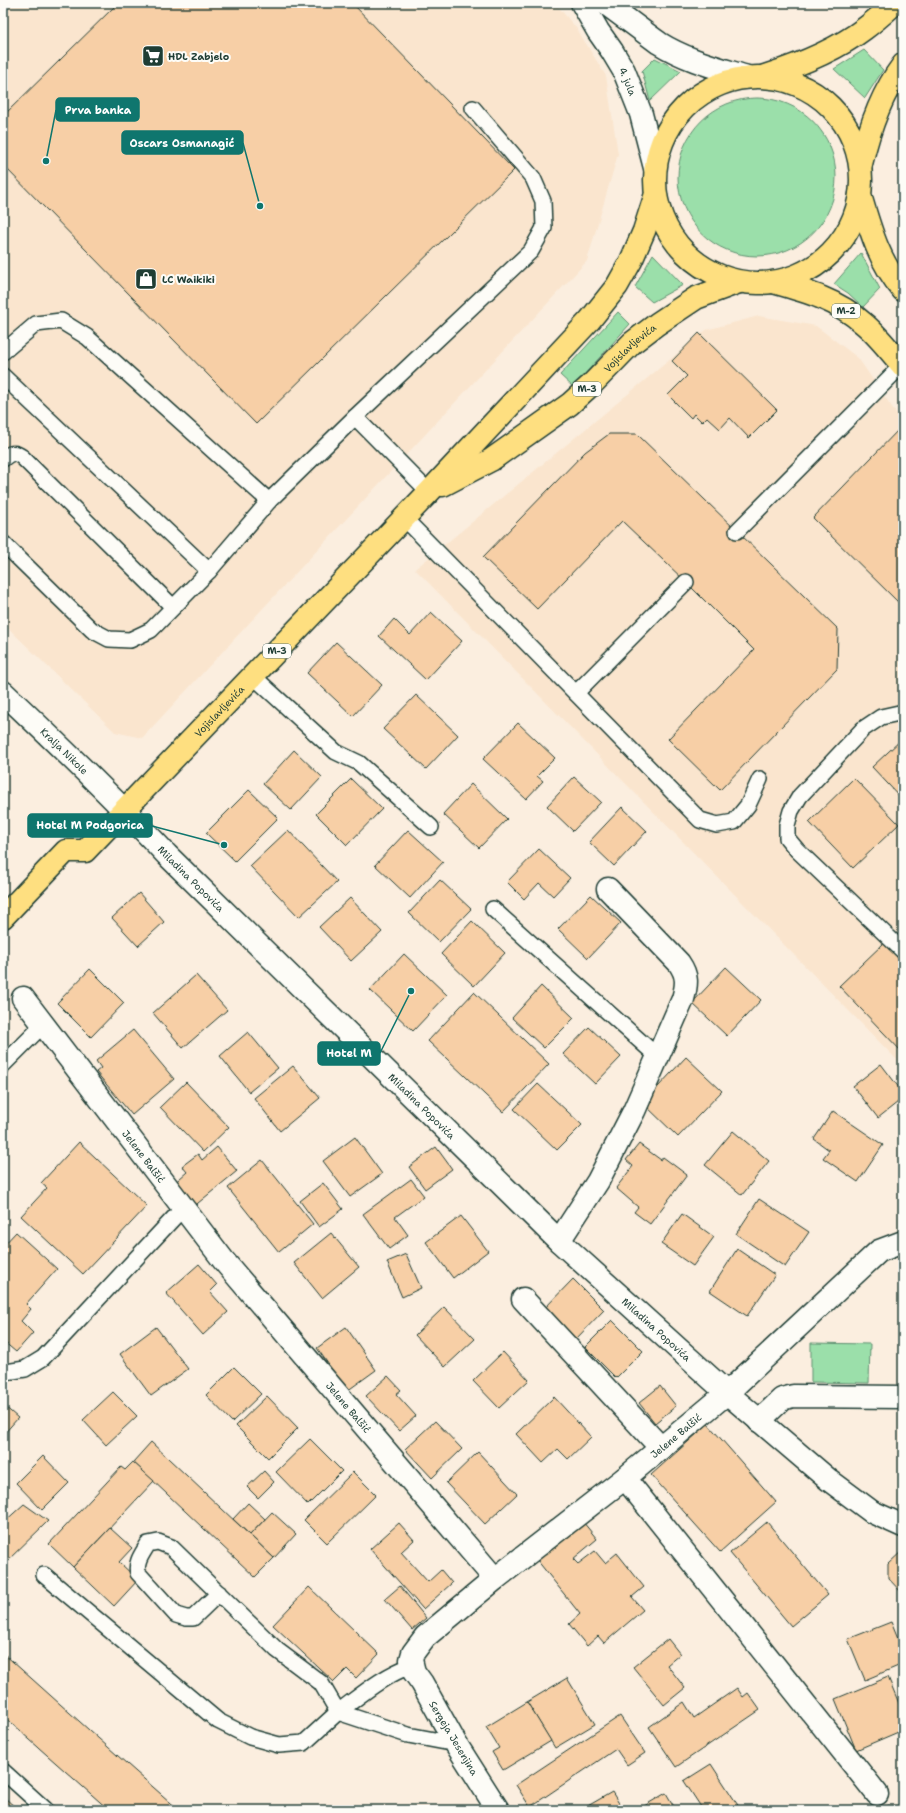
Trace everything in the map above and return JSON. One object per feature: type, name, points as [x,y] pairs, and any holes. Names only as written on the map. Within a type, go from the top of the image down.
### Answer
[{"type":"main road","name":"M-2","points":[[895,3],[864,30],[827,52],[794,66],[756,77],[714,86],[685,106],[665,134],[655,168],[655,198],[662,222],[676,244],[689,257],[715,275],[739,282],[773,282],[799,275],[822,261],[840,242],[853,219],[860,193],[861,168],[868,134],[879,105],[903,65]]},
{"type":"main road","name":"M-2","points":[[756,77],[793,82],[818,96],[838,115],[853,140],[861,168]]},
{"type":"main road","name":"M-2","points":[[860,193],[870,230],[878,250],[887,267],[903,290]]},
{"type":"main road","name":"Vojislavljevića","points":[[3,917],[66,851],[85,851],[429,492],[590,320],[617,286],[644,231],[655,198]]},
{"type":"main road","name":"Vojislavljevića","points":[[429,492],[491,460],[570,404],[632,343],[657,324],[696,298],[739,282]]},
{"type":"main road","name":"M-2","points":[[773,282],[808,292],[833,302],[863,322],[903,366]]},
{"type":"street","name":"4. jula","points":[[582,3],[624,71],[641,114],[655,168]]},
{"type":"street","points":[[605,3],[659,42],[689,58],[756,77]]},
{"type":"street","name":"Kralja Nikole","points":[[3,692],[125,810]]},
{"type":"street","name":"Miladina Popovića","points":[[125,810],[167,855],[559,1241],[727,1393],[829,1480],[872,1512],[903,1526]]},
{"type":"street","points":[[559,1241],[598,1181],[634,1111],[683,999],[687,985],[686,973],[679,963],[608,889]]},
{"type":"street","name":"Jelene Balšić","points":[[23,998],[224,1261],[495,1579],[624,1478],[727,1393]]},
{"type":"street","points":[[727,1393],[879,1251],[903,1242]]},
{"type":"street","points":[[523,1299],[660,1448]]},
{"type":"street","points":[[759,1421],[782,1399],[793,1396],[903,1397]]},
{"type":"street","points":[[624,1478],[877,1794]]},
{"type":"street","points":[[411,1666],[413,1653],[425,1638],[495,1579]]},
{"type":"street","name":"Sergeja Jesenjina","points":[[411,1666],[456,1744],[498,1810]]},
{"type":"lane","points":[[3,543],[92,630],[109,639],[130,640],[151,630],[209,571],[269,501],[355,417],[531,251],[544,228],[543,201],[533,178],[473,108]]},
{"type":"lane","points":[[3,352],[36,324],[61,322],[87,337],[269,501]]},
{"type":"lane","points":[[737,531],[903,366]]},
{"type":"lane","points":[[3,376],[209,571]]},
{"type":"lane","points":[[355,417],[429,492]]},
{"type":"lane","points":[[3,459],[10,453],[17,453],[22,457],[174,607]]},
{"type":"lane","points":[[404,518],[700,820],[717,825],[734,822],[748,804],[760,779]]},
{"type":"lane","points":[[576,692],[686,582]]},
{"type":"lane","points":[[253,676],[336,752],[359,762],[431,827]]},
{"type":"lane","points":[[903,713],[900,712],[881,717],[862,729],[800,796],[791,811],[787,825],[787,838],[797,850],[903,951]]},
{"type":"lane","points":[[493,909],[658,1057]]},
{"type":"lane","points":[[3,1065],[44,1024]]},
{"type":"lane","points":[[3,1369],[6,1372],[25,1369],[43,1358],[183,1208]]},
{"type":"lane","points":[[219,1593],[193,1618],[186,1618],[176,1615],[138,1572],[137,1567],[139,1560],[148,1544],[158,1542],[171,1547],[219,1593],[277,1650],[321,1683],[338,1712],[408,1735],[456,1744]]},
{"type":"lane","points":[[44,1575],[218,1721],[250,1737],[279,1745],[304,1743],[338,1712],[370,1688],[404,1668],[411,1666]]},
{"type":"lane","points":[[3,1771],[46,1810]]},
{"type":"shaded area","points":[[3,3],[555,3],[577,29],[606,76],[618,154],[587,261],[142,738],[115,732],[3,623]]},
{"type":"shaded area","points":[[759,316],[816,326],[858,358],[903,423],[903,1066],[415,569],[706,330]]},
{"type":"green space","points":[[864,50],[883,70],[865,98],[834,69]]},
{"type":"green space","points":[[655,58],[681,71],[650,101],[642,71]]},
{"type":"green space","points":[[757,98],[787,104],[813,121],[830,147],[836,177],[830,207],[813,233],[787,250],[757,256],[727,250],[701,233],[684,207],[678,177],[684,147],[701,121],[727,104]]},
{"type":"green space","points":[[861,253],[880,289],[863,307],[848,293],[834,284]]},
{"type":"green space","points":[[653,254],[683,285],[652,302],[635,287]]},
{"type":"green space","points":[[618,312],[630,324],[573,387],[560,375]]},
{"type":"green space","points":[[811,1343],[870,1344],[869,1383],[811,1382]]},
{"type":"building","points":[[118,3],[352,3],[514,170],[256,424],[3,165],[3,116]]},
{"type":"building","points":[[699,333],[777,410],[749,438],[730,418],[720,429],[707,417],[702,422],[694,414],[691,418],[668,395],[687,376],[672,361]]},
{"type":"building","points":[[901,427],[903,429],[903,607],[813,518]]},
{"type":"building","points":[[609,434],[637,434],[838,629],[837,669],[720,790],[668,739],[754,650],[686,582],[622,521],[537,609],[483,557],[585,452]]},
{"type":"building","points":[[431,612],[462,641],[426,680],[379,636],[394,619],[410,635]]},
{"type":"building","points":[[336,642],[382,685],[353,716],[307,673]]},
{"type":"building","points":[[416,695],[458,735],[426,769],[383,729]]},
{"type":"building","points":[[518,723],[555,758],[537,776],[543,781],[526,799],[483,759]]},
{"type":"building","points":[[903,738],[903,800],[872,767]]},
{"type":"building","points":[[294,750],[322,777],[291,810],[263,784]]},
{"type":"building","points":[[574,777],[601,802],[573,831],[547,806]]},
{"type":"building","points":[[854,778],[899,824],[853,868],[809,822]]},
{"type":"building","points":[[351,779],[382,809],[347,845],[316,814]]},
{"type":"building","points":[[471,784],[507,819],[479,848],[443,814]]},
{"type":"building","points":[[249,790],[278,818],[235,861],[206,833]]},
{"type":"building","points":[[622,807],[647,831],[614,866],[589,842]]},
{"type":"building","points":[[288,830],[337,882],[299,917],[250,866]]},
{"type":"building","points":[[408,830],[443,862],[410,898],[375,865]]},
{"type":"building","points":[[539,849],[570,878],[553,896],[539,883],[524,899],[507,882]]},
{"type":"building","points":[[440,880],[471,909],[439,942],[409,913]]},
{"type":"building","points":[[139,893],[164,922],[138,946],[112,918]]},
{"type":"building","points":[[591,895],[621,923],[588,958],[558,929]]},
{"type":"building","points":[[350,898],[382,932],[351,961],[319,927]]},
{"type":"building","points":[[472,921],[505,953],[474,986],[441,954]]},
{"type":"building","points":[[884,943],[903,963],[903,1053],[839,986]]},
{"type":"building","points":[[404,954],[447,995],[413,1031],[370,990]]},
{"type":"building","points":[[726,967],[761,1000],[727,1036],[692,1003]]},
{"type":"building","points":[[90,969],[124,1003],[91,1037],[57,1003]]},
{"type":"building","points":[[196,975],[227,1010],[183,1048],[153,1013]]},
{"type":"building","points":[[541,986],[574,1018],[544,1048],[512,1018]]},
{"type":"building","points":[[474,992],[549,1064],[503,1112],[428,1041]]},
{"type":"building","points":[[589,1027],[621,1057],[595,1084],[563,1054]]},
{"type":"building","points":[[133,1030],[174,1079],[132,1115],[96,1072],[101,1068],[96,1061]]},
{"type":"building","points":[[248,1032],[278,1068],[249,1092],[220,1056]]},
{"type":"building","points":[[686,1057],[722,1091],[678,1137],[643,1103]]},
{"type":"building","points":[[881,1064],[903,1093],[903,1098],[878,1118],[853,1086]]},
{"type":"building","points":[[293,1066],[320,1098],[280,1131],[254,1098]]},
{"type":"building","points":[[186,1082],[229,1127],[203,1152],[160,1107]]},
{"type":"building","points":[[538,1084],[582,1125],[557,1150],[514,1109]]},
{"type":"building","points":[[833,1111],[883,1145],[858,1182],[823,1158],[829,1150],[814,1139]]},
{"type":"building","points":[[733,1131],[769,1161],[742,1195],[705,1165]]},
{"type":"building","points":[[355,1137],[382,1174],[350,1197],[323,1161]]},
{"type":"building","points":[[79,1142],[147,1206],[83,1274],[21,1216],[47,1188],[41,1183]]},
{"type":"building","points":[[639,1144],[661,1160],[663,1157],[687,1175],[650,1224],[634,1212],[638,1207],[616,1188],[633,1166],[626,1160]]},
{"type":"building","points":[[217,1147],[237,1171],[192,1208],[172,1185],[187,1172],[182,1166],[198,1154],[202,1160]]},
{"type":"building","points":[[436,1147],[452,1169],[425,1189],[409,1167]]},
{"type":"building","points":[[262,1160],[313,1224],[279,1252],[228,1188]]},
{"type":"building","points":[[411,1179],[424,1196],[395,1217],[408,1235],[389,1249],[363,1214]]},
{"type":"building","points":[[323,1183],[343,1209],[319,1227],[300,1201]]},
{"type":"building","points":[[759,1199],[809,1232],[785,1267],[736,1234]]},
{"type":"building","points":[[682,1214],[714,1237],[693,1266],[661,1244]]},
{"type":"building","points":[[461,1216],[488,1251],[453,1278],[426,1242]]},
{"type":"building","points":[[16,1232],[57,1269],[26,1304],[31,1309],[21,1321],[33,1333],[16,1352],[3,1341],[3,1246]]},
{"type":"building","points":[[331,1233],[359,1267],[322,1298],[294,1263]]},
{"type":"building","points":[[737,1249],[775,1275],[747,1316],[710,1291]]},
{"type":"building","points":[[406,1254],[421,1288],[402,1297],[387,1262]]},
{"type":"building","points":[[199,1264],[217,1285],[210,1292],[228,1312],[203,1335],[166,1293]]},
{"type":"building","points":[[573,1279],[604,1310],[574,1341],[543,1310]]},
{"type":"building","points":[[444,1307],[475,1339],[445,1367],[415,1335]]},
{"type":"building","points":[[612,1320],[643,1351],[616,1378],[585,1347]]},
{"type":"building","points":[[156,1327],[188,1369],[151,1396],[120,1354]]},
{"type":"building","points":[[346,1327],[376,1370],[347,1391],[317,1348]]},
{"type":"building","points":[[503,1352],[529,1380],[499,1408],[473,1381]]},
{"type":"building","points":[[234,1367],[261,1394],[232,1422],[206,1395]]},
{"type":"building","points":[[388,1376],[401,1390],[396,1394],[416,1416],[399,1431],[366,1396]]},
{"type":"building","points":[[660,1386],[676,1406],[655,1423],[639,1403]]},
{"type":"building","points":[[113,1392],[137,1416],[106,1445],[83,1420]]},
{"type":"building","points":[[267,1396],[298,1428],[268,1458],[236,1426]]},
{"type":"building","points":[[554,1397],[591,1437],[568,1459],[558,1449],[543,1463],[516,1434]]},
{"type":"building","points":[[3,1405],[18,1418],[3,1435]]},
{"type":"building","points":[[435,1421],[462,1449],[432,1478],[405,1449]]},
{"type":"building","points":[[708,1424],[776,1502],[720,1552],[651,1475]]},
{"type":"building","points":[[310,1439],[342,1471],[308,1505],[276,1472]]},
{"type":"building","points":[[151,1442],[274,1558],[255,1577],[133,1462]]},
{"type":"building","points":[[478,1452],[517,1494],[485,1524],[446,1483]]},
{"type":"building","points":[[43,1456],[69,1483],[42,1510],[16,1483]]},
{"type":"building","points":[[133,1462],[154,1481],[73,1567],[49,1544],[121,1467],[125,1470]]},
{"type":"building","points":[[264,1471],[274,1482],[258,1498],[247,1487]]},
{"type":"building","points":[[353,1472],[376,1495],[327,1543],[304,1520]]},
{"type":"building","points":[[248,1503],[265,1519],[250,1535],[233,1519]]},
{"type":"building","points":[[24,1504],[48,1521],[3,1565],[3,1523]]},
{"type":"building","points":[[272,1512],[296,1534],[274,1558],[250,1535]]},
{"type":"building","points":[[583,1522],[597,1539],[573,1559],[578,1564],[595,1551],[605,1563],[617,1553],[644,1587],[632,1597],[643,1610],[604,1643],[598,1636],[587,1646],[569,1624],[580,1614],[537,1560]]},
{"type":"building","points":[[767,1522],[828,1595],[791,1626],[730,1553]]},
{"type":"building","points":[[399,1523],[414,1540],[401,1552],[428,1582],[441,1570],[452,1583],[423,1609],[370,1549]]},
{"type":"building","points":[[110,1528],[132,1548],[119,1562],[138,1580],[114,1606],[73,1567]]},
{"type":"building","points":[[903,1550],[903,1594],[888,1578],[888,1564]]},
{"type":"building","points":[[400,1586],[426,1618],[412,1630],[385,1599]]},
{"type":"building","points":[[309,1587],[379,1654],[356,1678],[347,1669],[334,1682],[273,1625]]},
{"type":"building","points":[[891,1622],[903,1651],[903,1664],[865,1680],[848,1639]]},
{"type":"building","points":[[668,1639],[680,1654],[667,1665],[685,1688],[664,1705],[633,1667]]},
{"type":"building","points":[[3,1653],[179,1810],[109,1810],[3,1716]]},
{"type":"building","points":[[888,1677],[903,1713],[903,1730],[856,1750],[835,1699]]},
{"type":"building","points":[[567,1678],[595,1724],[555,1748],[527,1702]]},
{"type":"building","points":[[737,1688],[743,1697],[748,1693],[760,1710],[676,1767],[649,1727],[684,1702],[694,1718]]},
{"type":"building","points":[[527,1702],[551,1741],[503,1770],[492,1752],[499,1748],[486,1727]]},
{"type":"building","points":[[620,1716],[645,1753],[627,1765],[616,1749],[530,1807],[516,1785]]},
{"type":"building","points":[[711,1764],[741,1810],[703,1810],[684,1781]]},
{"type":"building","points":[[612,1792],[623,1810],[588,1810],[586,1807]]},
{"type":"building","points":[[666,1793],[676,1810],[647,1810],[644,1806]]},
{"type":"building","points":[[3,1796],[18,1810],[3,1810]]},
{"type":"building","points":[[889,1805],[893,1810],[882,1810]]},
{"type":"place","name":"HDL Zabjelo","points":[[153,56]]},
{"type":"place","name":"Prva banka","points":[[46,161]]},
{"type":"place","name":"Oscars Osmanagić","points":[[260,206]]},
{"type":"place","name":"LC Waikiki","points":[[146,279]]},
{"type":"place","name":"Hotel M Podgorica","points":[[224,845]]},
{"type":"place","name":"Hotel M","points":[[411,991]]}]
